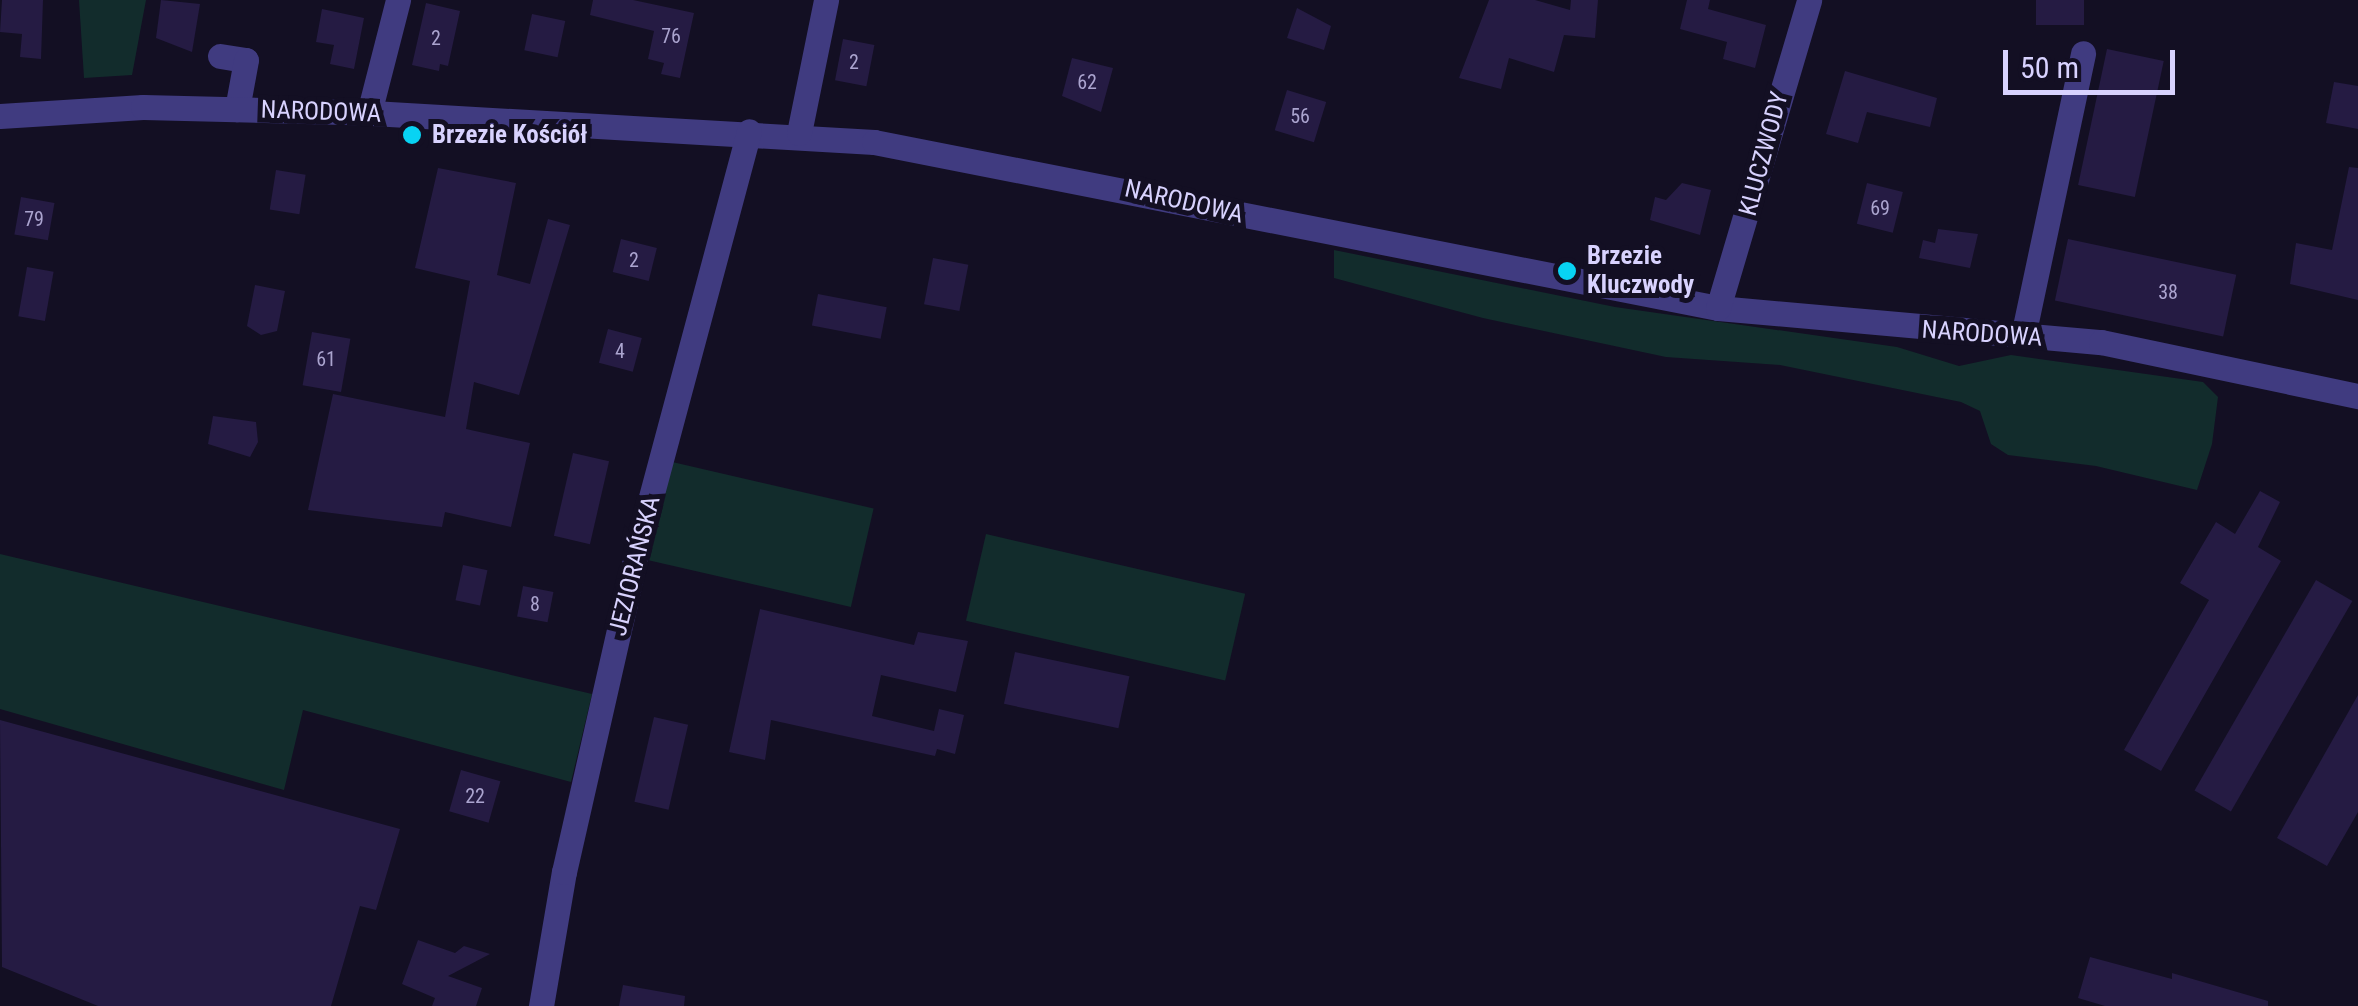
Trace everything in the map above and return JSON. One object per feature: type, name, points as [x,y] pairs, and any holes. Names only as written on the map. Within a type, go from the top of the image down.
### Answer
[{"type":"street","points":[[370,113],[398,0]]},
{"type":"street","points":[[799,133],[826,0]]},
{"type":"street","name":"KLUCZWODY","points":[[1718,308],[1809,0]]},
{"type":"street","points":[[2022,336],[2083,53]]},
{"type":"street","points":[[220,56],[246,60],[237,109]]},
{"type":"street","name":"NARODOWA","points":[[0,116],[81,108],[237,109],[799,133],[1060,174],[1393,249],[1718,308],[2101,342],[2358,396]]},
{"type":"street","name":"JEZIORAŃSKA","points":[[541,1006],[636,557],[749,131]]},
{"type":"green space","points":[[79,0],[146,0],[132,75],[84,78]]},
{"type":"green space","points":[[1334,250],[1615,307],[1897,347],[1959,366],[2011,355],[2203,382],[2218,397],[2212,444],[2197,490],[2096,466],[2008,455],[1991,444],[1980,411],[1961,402],[1780,365],[1666,357],[1483,318],[1334,278]]},
{"type":"green space","points":[[668,461],[874,508],[851,607],[645,559]]},
{"type":"green space","points":[[986,534],[1245,594],[1225,681],[966,621]]},
{"type":"green space","points":[[0,554],[592,694],[571,782],[303,710],[284,790],[0,709]]},
{"type":"building","points":[[2,0],[43,0],[41,59],[20,57],[22,34],[0,32]]},
{"type":"building","points":[[161,0],[200,4],[192,52],[156,38]]},
{"type":"building","points":[[593,0],[633,0],[694,13],[680,78],[661,74],[664,63],[648,59],[654,31],[590,15]]},
{"type":"building","points":[[1489,0],[1535,0],[1570,10],[1571,0],[1598,0],[1595,38],[1564,35],[1554,72],[1509,58],[1501,89],[1459,78]]},
{"type":"building","points":[[1687,0],[1710,0],[1708,9],[1766,25],[1755,68],[1723,59],[1727,42],[1680,29]]},
{"type":"building","points":[[2036,0],[2084,0],[2084,25],[2036,25]]},
{"type":"building","points":[[426,3],[460,11],[448,66],[440,64],[439,71],[412,65]]},
{"type":"building","points":[[1297,8],[1331,26],[1324,50],[1287,38]]},
{"type":"building","points":[[322,9],[364,18],[354,69],[330,64],[334,45],[316,42]]},
{"type":"building","points":[[532,14],[565,21],[558,57],[524,50]]},
{"type":"building","points":[[843,39],[874,45],[866,86],[835,80]]},
{"type":"building","points":[[2107,49],[2164,61],[2135,197],[2078,185]]},
{"type":"building","points":[[1072,58],[1113,68],[1101,112],[1062,96]]},
{"type":"building","points":[[1845,71],[1937,98],[1930,127],[1867,112],[1858,143],[1826,134]]},
{"type":"building","points":[[2334,82],[2358,86],[2358,129],[2326,123]]},
{"type":"building","points":[[1287,90],[1326,102],[1314,142],[1275,130]]},
{"type":"building","points":[[2349,167],[2358,168],[2358,300],[2290,284],[2296,243],[2332,250]]},
{"type":"building","points":[[438,168],[516,183],[497,275],[530,284],[548,219],[570,225],[519,395],[474,382],[466,429],[530,443],[511,527],[445,512],[442,527],[308,510],[333,394],[445,417],[470,281],[415,268]]},
{"type":"building","points":[[276,170],[306,175],[299,214],[270,210]]},
{"type":"building","points":[[1682,183],[1711,190],[1700,235],[1650,220],[1655,197],[1666,200]]},
{"type":"building","points":[[1867,183],[1903,192],[1893,233],[1857,224]]},
{"type":"building","points":[[21,197],[54,203],[48,240],[14,234]]},
{"type":"building","points":[[1938,229],[1978,234],[1970,268],[1919,258],[1923,240],[1935,243]]},
{"type":"building","points":[[621,239],[657,248],[649,281],[613,272]]},
{"type":"building","points":[[2068,239],[2236,275],[2223,336],[2055,301]]},
{"type":"building","points":[[933,258],[968,265],[959,311],[924,304]]},
{"type":"building","points":[[27,267],[54,272],[45,321],[18,316]]},
{"type":"building","points":[[255,285],[285,291],[277,331],[261,335],[247,326]]},
{"type":"building","points":[[818,294],[887,307],[881,339],[812,325]]},
{"type":"building","points":[[608,329],[642,338],[633,372],[599,363]]},
{"type":"building","points":[[312,332],[350,339],[341,392],[303,385]]},
{"type":"building","points":[[213,416],[256,422],[258,442],[250,457],[208,444]]},
{"type":"building","points":[[573,453],[609,461],[590,544],[554,536]]},
{"type":"building","points":[[2260,491],[2280,502],[2258,547],[2281,561],[2161,771],[2124,750],[2209,600],[2180,583],[2216,522],[2235,534]]},
{"type":"building","points":[[463,565],[487,570],[480,605],[456,600]]},
{"type":"building","points":[[2316,580],[2352,601],[2231,811],[2194,790]]},
{"type":"building","points":[[523,586],[553,592],[548,622],[517,616]]},
{"type":"building","points":[[760,609],[914,645],[918,632],[968,641],[956,692],[881,675],[872,716],[934,731],[939,709],[964,715],[955,754],[937,749],[935,756],[771,720],[765,760],[729,752]]},
{"type":"building","points":[[1015,652],[1129,676],[1118,728],[1004,704]]},
{"type":"building","points":[[2358,695],[2358,812],[2327,866],[2277,838]]},
{"type":"building","points":[[654,717],[688,725],[669,810],[634,802]]},
{"type":"building","points":[[0,720],[400,829],[376,910],[360,906],[331,1006],[98,1006],[2,967]]},
{"type":"building","points":[[461,770],[500,781],[489,823],[449,811]]},
{"type":"building","points":[[418,940],[455,953],[464,946],[490,954],[448,976],[482,988],[476,1006],[432,1006],[435,998],[402,984]]},
{"type":"building","points":[[2090,957],[2172,979],[2172,973],[2268,1001],[2268,1006],[2105,1006],[2078,998]]},
{"type":"building","points":[[623,985],[685,996],[684,1006],[619,1006]]},
{"type":"place","name":"Brzezie Kościół","points":[[412,135]]},
{"type":"place","name":"Brzezie Kluczwody","points":[[1567,271]]}]
